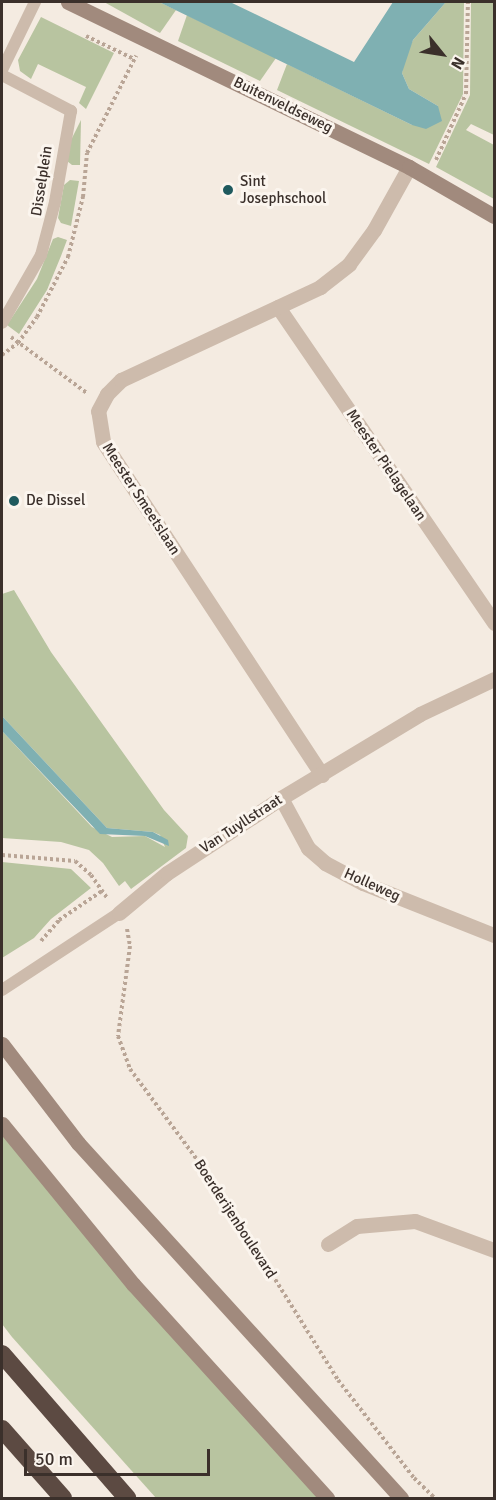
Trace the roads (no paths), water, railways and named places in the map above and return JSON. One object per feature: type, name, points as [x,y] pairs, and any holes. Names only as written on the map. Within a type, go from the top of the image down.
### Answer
[{"type":"highway","points":[[2,1354],[127,1498]]},
{"type":"highway","points":[[2,1429],[63,1498]]},
{"type":"main road","name":"Buitenveldseweg","points":[[68,2],[85,5],[427,176],[495,216]]},
{"type":"main road","points":[[2,1044],[78,1143],[401,1498]]},
{"type":"main road","points":[[2,1124],[133,1284],[327,1498]]},
{"type":"street","points":[[278,307],[320,287],[349,264],[374,230],[409,167]]},
{"type":"street","name":"Meester Smeetslaan","points":[[278,307],[121,380],[100,402],[98,423],[103,441],[322,775]]},
{"type":"street","name":"Meester Pielagelaan","points":[[278,307],[495,623]]},
{"type":"street","name":"Van Tuyllstraat","points":[[119,913],[167,873],[281,798],[420,714],[495,679]]},
{"type":"street","name":"Holleweg","points":[[281,798],[308,848],[325,863],[363,883],[495,935]]},
{"type":"street","points":[[328,1244],[357,1226],[415,1221],[495,1250]]},
{"type":"lane","name":"Disselplein","points":[[2,323],[41,255],[56,202],[71,111],[2,73],[35,2]]},
{"type":"lane","name":"Van Tuyllstraat","points":[[2,990],[119,913]]},
{"type":"water","points":[[159,2],[230,2],[354,62],[393,2],[446,2],[413,40],[402,73],[409,89],[438,106],[442,121],[426,129],[412,125]]},
{"type":"water","points":[[2,716],[107,828],[153,832],[168,840],[169,846],[145,836],[100,834],[2,731]]},
{"type":"place","name":"Sint Josephschool","points":[[228,190]]},
{"type":"place","name":"De Dissel","points":[[14,501]]}]
